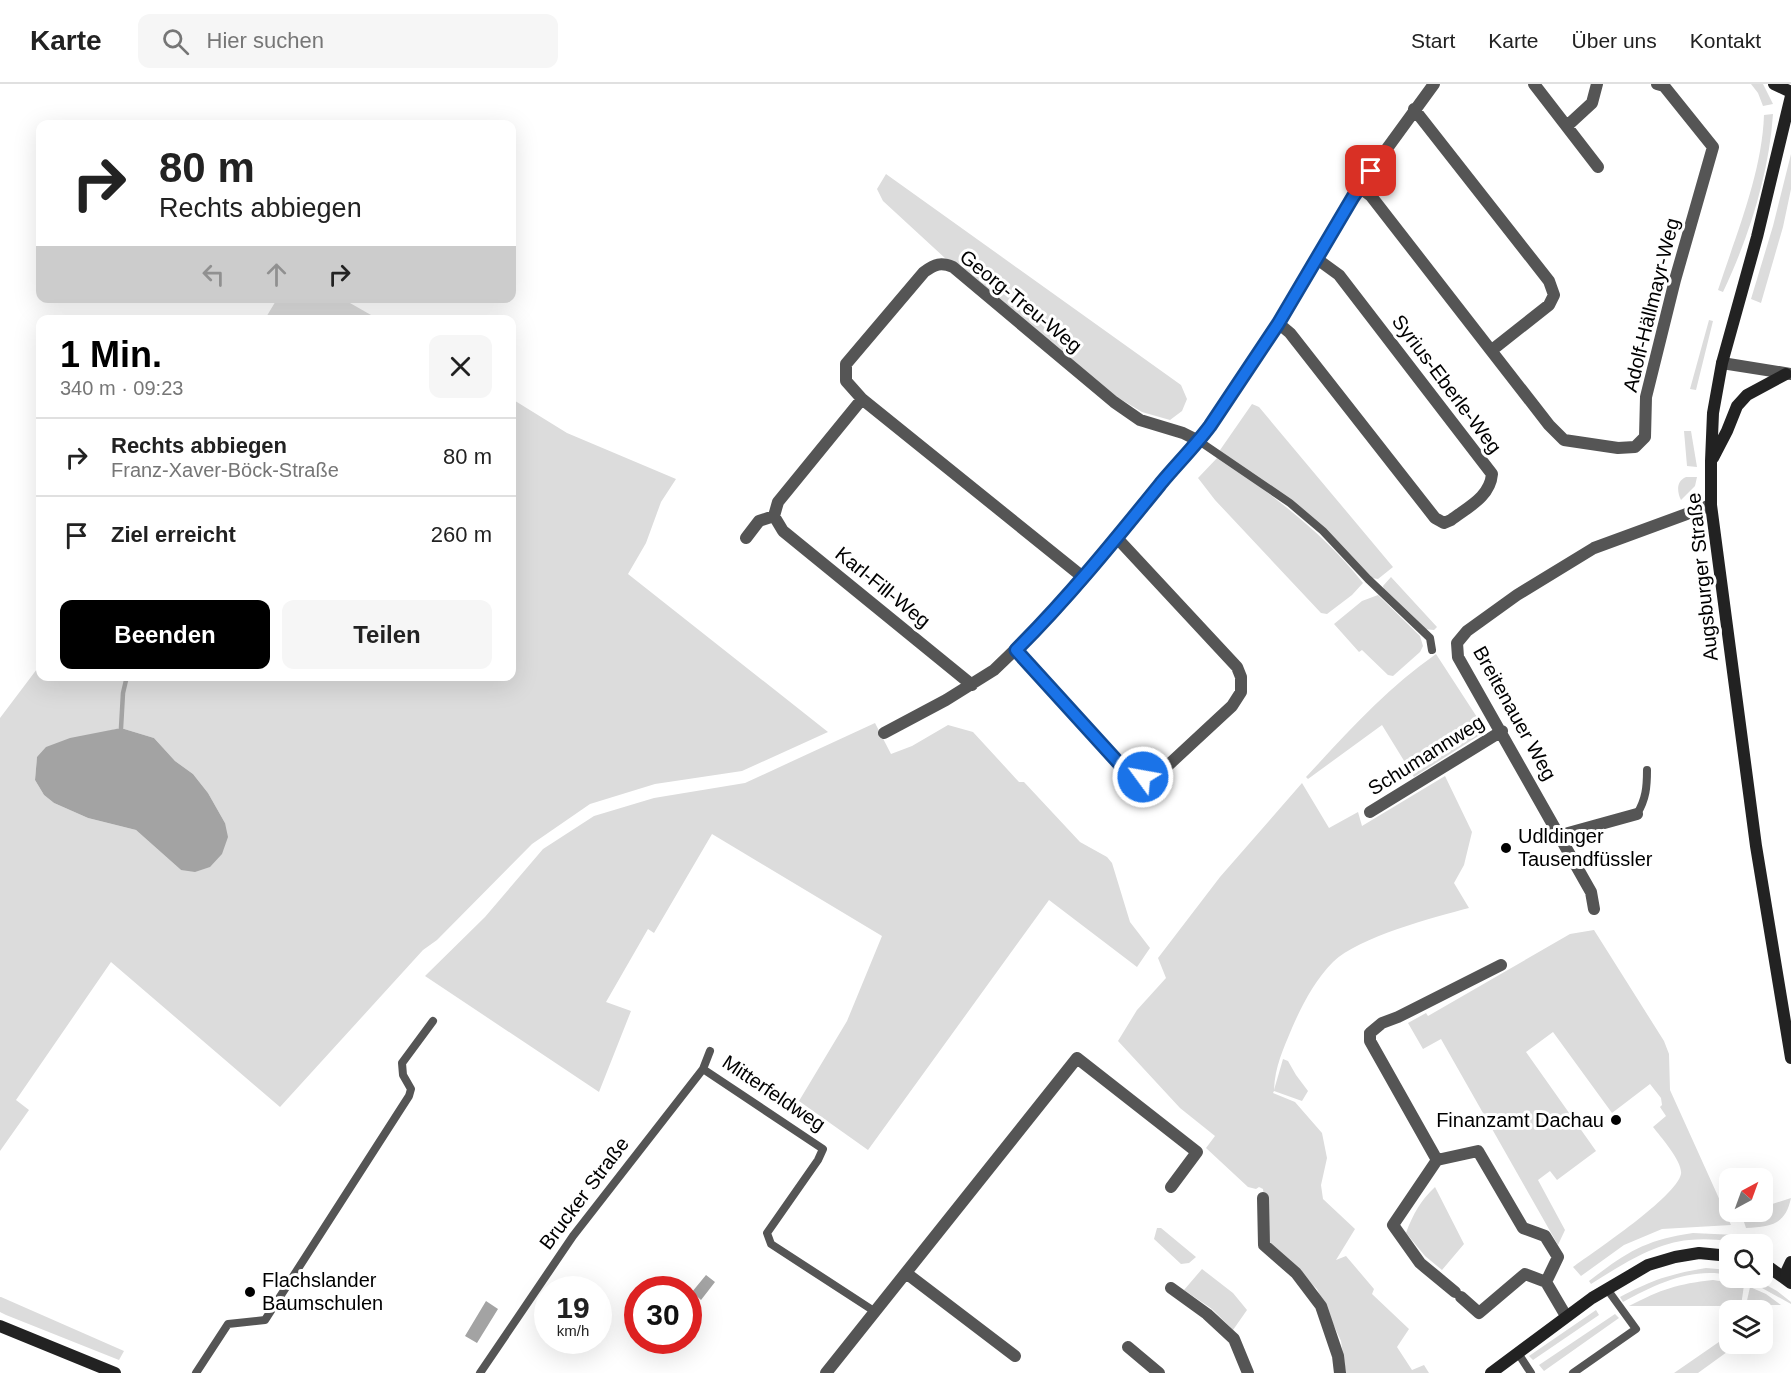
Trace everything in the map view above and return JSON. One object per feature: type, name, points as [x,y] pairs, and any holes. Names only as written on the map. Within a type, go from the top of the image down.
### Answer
[{"type":"main road","points":[[1774,84],[1791,94]]},
{"type":"main road","name":"Augsburger Straße","points":[[1791,94],[1757,237],[1722,363],[1713,413],[1711,461],[1711,505],[1756,846],[1791,1058]]},
{"type":"main road","points":[[1711,461],[1737,406],[1747,394],[1789,374]]},
{"type":"main road","points":[[1491,1373],[1566,1317],[1648,1265],[1699,1253],[1719,1255]]},
{"type":"main road","points":[[1773,1271],[1788,1280],[1791,1262]]},
{"type":"main road","points":[[0,1326],[115,1373]]},
{"type":"street","points":[[884,733],[972,685],[994,670],[1084,578],[1176,465],[1199,441],[1221,411],[1278,324],[1359,187],[1434,84]]},
{"type":"street","points":[[1534,84],[1598,167]]},
{"type":"street","points":[[1567,126],[1592,104],[1597,84]]},
{"type":"street","name":"Adolf-Hällmayr-Weg","points":[[1359,187],[1371,196],[1549,425],[1564,440],[1618,448],[1635,447],[1645,437],[1646,397],[1713,147],[1664,86],[1657,84]]},
{"type":"street","points":[[1414,110],[1549,281],[1554,295],[1549,305],[1492,350]]},
{"type":"street","name":"Syrius-Eberle-Weg","points":[[1278,324],[1290,333],[1435,518],[1444,523],[1451,520],[1491,486],[1492,474],[1339,275],[1317,259]]},
{"type":"street","name":"Georg-Treu-Weg","points":[[1084,578],[862,399],[846,381],[846,364],[924,272],[933,265],[944,263],[953,267],[1114,402],[1140,420],[1182,433],[1199,441]]},
{"type":"street","points":[[1722,363],[1789,374]]},
{"type":"street","points":[[746,538],[759,521],[774,516],[778,502],[862,399]]},
{"type":"street","name":"Breitenauer Weg","points":[[1594,909],[1592,892],[1458,657],[1457,644],[1467,630],[1517,595],[1594,548],[1711,505]]},
{"type":"street","name":"Karl-Fill-Weg","points":[[774,516],[783,531],[972,685]]},
{"type":"street","points":[[1016,650],[1126,771],[1143,777],[1163,770],[1232,706],[1241,692],[1241,677],[1237,667],[1117,538]]},
{"type":"street","name":"Schumannweg","points":[[1370,812],[1502,731]]},
{"type":"street","points":[[1560,836],[1637,814]]},
{"type":"street","points":[[1437,1160],[1370,1041],[1370,1033],[1382,1023],[1501,965]]},
{"type":"street","points":[[826,1373],[1077,1058],[1197,1152],[1171,1187]]},
{"type":"street","points":[[1546,1282],[1558,1257],[1545,1236],[1523,1228],[1478,1151],[1437,1160],[1393,1225],[1420,1263],[1479,1312],[1525,1274],[1546,1282],[1566,1317]]},
{"type":"street","points":[[1263,1198],[1264,1245],[1296,1273],[1321,1306],[1338,1356],[1340,1373]]},
{"type":"street","points":[[906,1273],[1015,1356]]},
{"type":"street","points":[[1171,1288],[1207,1314],[1234,1339],[1248,1373]]},
{"type":"street","points":[[1128,1347],[1159,1373]]},
{"type":"lane","points":[[1199,441],[1290,502],[1323,531],[1368,579],[1430,638],[1432,650]]},
{"type":"lane","points":[[1637,814],[1645,798],[1647,770]]},
{"type":"lane","points":[[196,1373],[228,1324],[265,1320],[409,1096],[411,1089],[403,1075],[402,1063],[433,1021]]},
{"type":"lane","name":"Mitterfeldweg","points":[[710,1051],[703,1070],[823,1149],[818,1160],[767,1233],[771,1244],[874,1311]]},
{"type":"lane","name":"Brucker Straße","points":[[480,1373],[573,1236],[703,1070]]},
{"type":"lane","points":[[1573,1373],[1636,1329],[1607,1289]]},
{"type":"lane","points":[[1518,1353],[1532,1373]]},
{"type":"shaded area","points":[[1751,84],[1763,84],[1773,104],[1763,106],[1758,93]]},
{"type":"shaded area","points":[[1773,114],[1767,159],[1756,205],[1723,292],[1718,290],[1740,226],[1759,159],[1764,115]]},
{"type":"shaded area","points":[[1791,154],[1791,189],[1783,227],[1761,303],[1751,299]]},
{"type":"shaded area","points":[[886,174],[1181,385],[1187,399],[1182,411],[1170,420],[1142,412],[1117,397],[946,259],[883,201],[877,189]]},
{"type":"shaded area","points":[[275,303],[350,303],[371,315],[267,315]]},
{"type":"shaded area","points":[[1709,320],[1713,321],[1696,390],[1690,389]]},
{"type":"shaded area","points":[[516,401],[567,433],[676,479],[661,502],[646,543],[628,574],[828,732],[742,771],[655,784],[590,804],[532,844],[437,940],[423,950],[280,1107],[111,962],[16,1100],[29,1110],[0,1151],[0,718],[36,670],[36,681],[516,681]],"holes":[[[121,728],[154,738],[175,761],[193,774],[208,793],[225,823],[181,870],[136,830],[88,818],[54,803],[44,795],[35,780],[37,757],[96,734]]]},
{"type":"shaded area","points":[[1252,404],[1259,407],[1393,567],[1378,579],[1372,578],[1323,532],[1218,453]]},
{"type":"shaded area","points":[[1684,431],[1691,431],[1697,467],[1687,466]]},
{"type":"shaded area","points":[[1218,457],[1277,500],[1331,547],[1363,583],[1352,595],[1327,614],[1321,613],[1215,500],[1198,478]]},
{"type":"shaded area","points":[[1686,477],[1697,477],[1695,486],[1681,500],[1678,487],[1680,481]]},
{"type":"shaded area","points":[[1391,577],[1437,627],[1434,630],[1424,629],[1384,590],[1383,586]]},
{"type":"shaded area","points":[[1378,595],[1420,636],[1423,646],[1420,652],[1393,676],[1388,675],[1362,650],[1359,652],[1334,624],[1362,601]]},
{"type":"shaded area","points":[[1436,654],[1486,731],[1414,777],[1382,725],[1308,779],[1306,777],[1384,696]]},
{"type":"shaded area","points":[[875,723],[891,754],[912,746],[948,725],[973,732],[1019,782],[1024,782],[1080,842],[1107,857],[1112,863],[1130,922],[1150,948],[1137,967],[1049,900],[868,1150],[799,1101],[847,1021],[882,936],[712,834],[654,933],[648,929],[606,1002],[631,1011],[599,1092],[425,976],[485,917],[543,849],[594,816],[654,798],[745,783]]},
{"type":"shaded area","points":[[121,728],[154,738],[175,761],[193,774],[208,793],[225,823],[228,837],[222,854],[210,867],[195,872],[181,870],[136,830],[88,818],[54,803],[44,795],[35,780],[37,757],[46,747],[70,738]]},
{"type":"shaded area","points":[[1445,776],[1472,832],[1464,865],[1454,883],[1469,908],[1417,922],[1378,936],[1360,944],[1333,962],[1315,985],[1300,1011],[1276,1073],[1274,1090],[1283,1059],[1288,1061],[1308,1091],[1302,1101],[1274,1091],[1273,1093],[1295,1102],[1322,1133],[1327,1158],[1321,1185],[1323,1199],[1355,1229],[1336,1260],[1346,1256],[1374,1289],[1372,1294],[1409,1329],[1397,1347],[1412,1370],[1424,1365],[1429,1373],[1346,1373],[1341,1341],[1317,1289],[1270,1244],[1263,1189],[1248,1187],[1206,1148],[1215,1136],[1180,1108],[1118,1041],[1137,1010],[1166,978],[1158,958],[1220,877],[1302,783],[1329,828],[1358,812],[1362,826]]},
{"type":"shaded area","points":[[1594,930],[1664,1041],[1669,1054],[1670,1090],[1719,1198],[1719,1222],[1730,1222],[1731,1225],[1662,1229],[1624,1245],[1581,1276],[1573,1267],[1616,1237],[1650,1209],[1676,1184],[1681,1174],[1675,1156],[1653,1127],[1666,1116],[1660,1107],[1661,1098],[1650,1084],[1612,1113],[1553,1032],[1526,1052],[1596,1151],[1557,1180],[1550,1171],[1538,1180],[1565,1230],[1558,1245],[1441,1039],[1423,1049],[1408,1023],[1426,1013],[1428,1016],[1570,934]]},
{"type":"shaded area","points":[[1435,1187],[1464,1244],[1442,1270],[1425,1256],[1406,1233],[1418,1208]]},
{"type":"shaded area","points":[[1791,1198],[1785,1214],[1775,1223],[1746,1228],[1744,1222],[1773,1222],[1773,1204]]},
{"type":"shaded area","points":[[1157,1228],[1161,1228],[1196,1257],[1189,1263],[1181,1264],[1154,1239]]},
{"type":"shaded area","points":[[1693,1233],[1719,1234],[1719,1240],[1689,1240],[1650,1250],[1591,1284],[1589,1281],[1637,1249]]},
{"type":"shaded area","points":[[1706,1268],[1719,1269],[1719,1274],[1687,1275],[1661,1283],[1623,1302],[1620,1297],[1662,1278]]},
{"type":"shaded area","points":[[1202,1269],[1233,1293],[1247,1310],[1233,1330],[1212,1309],[1184,1290]]},
{"type":"shaded area","points":[[706,1275],[715,1282],[702,1299],[702,1280]]},
{"type":"shaded area","points":[[1713,1280],[1719,1281],[1719,1288],[1744,1288],[1742,1300],[1719,1300],[1719,1306],[1629,1306],[1651,1295],[1689,1283]]},
{"type":"shaded area","points":[[1750,1288],[1752,1288],[1766,1294],[1781,1305],[1773,1305],[1773,1300],[1747,1300]]},
{"type":"shaded area","points":[[1762,1288],[1772,1288],[1791,1304]]},
{"type":"shaded area","points":[[0,1297],[124,1351],[119,1360],[6,1315],[0,1312]]},
{"type":"shaded area","points":[[486,1301],[498,1309],[477,1343],[465,1336]]},
{"type":"shaded area","points":[[1596,1310],[1599,1315],[1533,1360],[1529,1356]]},
{"type":"shaded area","points":[[1615,1314],[1619,1318],[1544,1371],[1539,1365]]},
{"type":"shaded area","points":[[1719,1342],[1719,1354],[1724,1354],[1698,1373],[1674,1373]]},
{"type":"waterway","points":[[121,728],[126,681]]},
{"type":"place","name":"Udldinger Tausendfüssler","points":[[1506,848]]},
{"type":"place","name":"Finanzamt Dachau","points":[[1616,1120]]},
{"type":"place","name":"Flachslander Baumschulen","points":[[250,1292]]},
{"type":"route","points":[[1143,777],[1126,771],[1016,650],[1084,578],[1176,465],[1199,441],[1278,324],[1353,197],[1371,171]]}]
